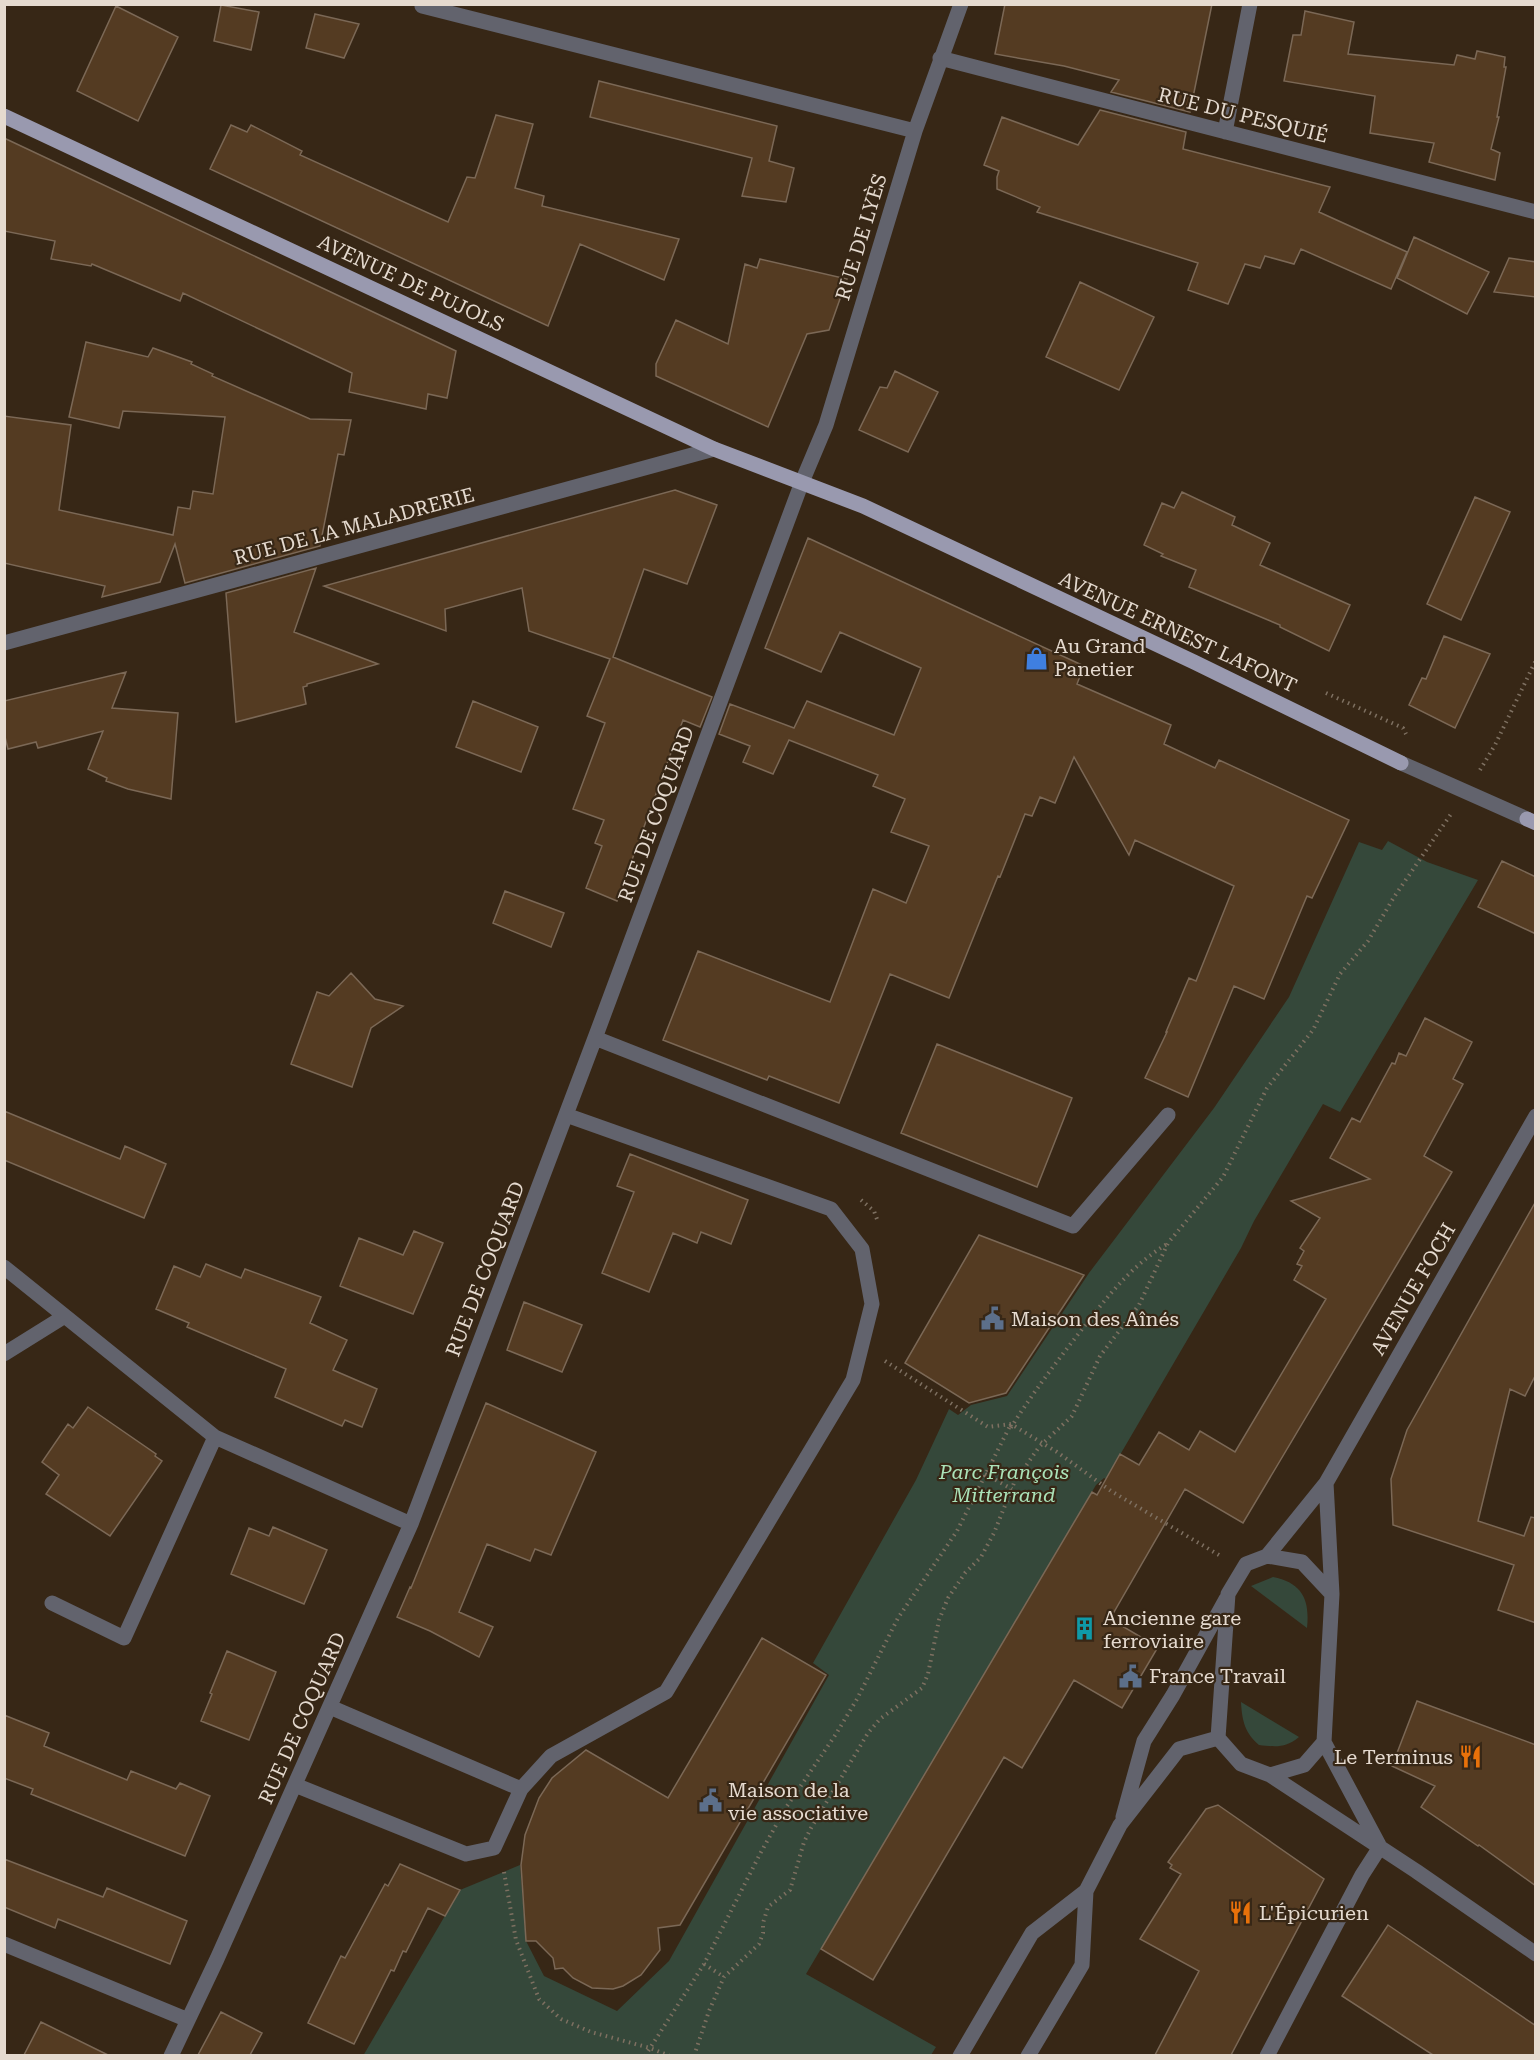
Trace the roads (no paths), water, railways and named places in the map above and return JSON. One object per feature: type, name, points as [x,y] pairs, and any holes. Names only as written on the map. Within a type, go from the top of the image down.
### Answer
[{"type":"main road","name":"AVENUE DE PUJOLS","points":[[4,116],[714,448],[802,482]]},
{"type":"main road","name":"AVENUE ERNEST LAFONT","points":[[802,482],[863,506],[1401,763]]},
{"type":"street","name":"RUE DE LYÈS","points":[[802,482],[826,425],[915,131],[961,4]]},
{"type":"street","points":[[1225,132],[1250,4]]},
{"type":"street","points":[[422,6],[915,131]]},
{"type":"street","name":"RUE DU PESQUIÉ","points":[[940,58],[1536,212]]},
{"type":"street","name":"RUE DE LA MALADRERIE","points":[[4,643],[714,448]]},
{"type":"street","name":"RUE DE COQUARD","points":[[171,2055],[218,1959],[411,1524],[802,482]]},
{"type":"street","name":"AVENUE ERNEST LAFONT","points":[[1401,763],[1531,821]]},
{"type":"street","points":[[595,1038],[1073,1226],[1168,1114]]},
{"type":"street","points":[[295,1785],[466,1854],[494,1848],[521,1789],[551,1756],[666,1692],[853,1380],[872,1304],[862,1248],[831,1209],[566,1115]]},
{"type":"street","name":"AVENUE FOCH","points":[[1267,1556],[1326,1483],[1536,1116]]},
{"type":"street","points":[[4,1267],[215,1437],[411,1524]]},
{"type":"street","points":[[4,1354],[65,1316]]},
{"type":"street","points":[[52,1604],[124,1638],[215,1437]]},
{"type":"street","points":[[1326,1483],[1332,1594],[1324,1742],[1380,1847]]},
{"type":"street","points":[[1120,1825],[1144,1741],[1173,1695],[1246,1564],[1267,1556],[1302,1562],[1332,1594]]},
{"type":"street","points":[[1228,1594],[1218,1738],[1241,1764],[1270,1775],[1536,1954]]},
{"type":"street","points":[[330,1707],[521,1789]]},
{"type":"street","points":[[1028,2055],[1082,1965],[1086,1891],[1120,1825],[1179,1749],[1218,1738]]},
{"type":"street","points":[[1270,1775],[1304,1765],[1324,1742]]},
{"type":"street","points":[[1266,2055],[1362,1875],[1380,1847]]},
{"type":"street","points":[[960,2055],[1032,1933],[1086,1891]]},
{"type":"street","points":[[4,1944],[188,2020]]},
{"type":"place","name":"Au Grand Panetier","points":[[1036,658]]},
{"type":"place","name":"Maison des Aînés","points":[[993,1319]]},
{"type":"place","name":"Ancienne gare ferroviaire","points":[[1085,1629]]},
{"type":"place","name":"France Travail","points":[[1131,1676]]},
{"type":"place","name":"Le Terminus","points":[[1471,1757]]},
{"type":"place","name":"Maison de la vie associative","points":[[710,1801]]},
{"type":"place","name":"L'Épicurien","points":[[1241,1913]]},
{"type":"park label","name":"Parc François Mitterrand","points":[[1004,1484]]}]
